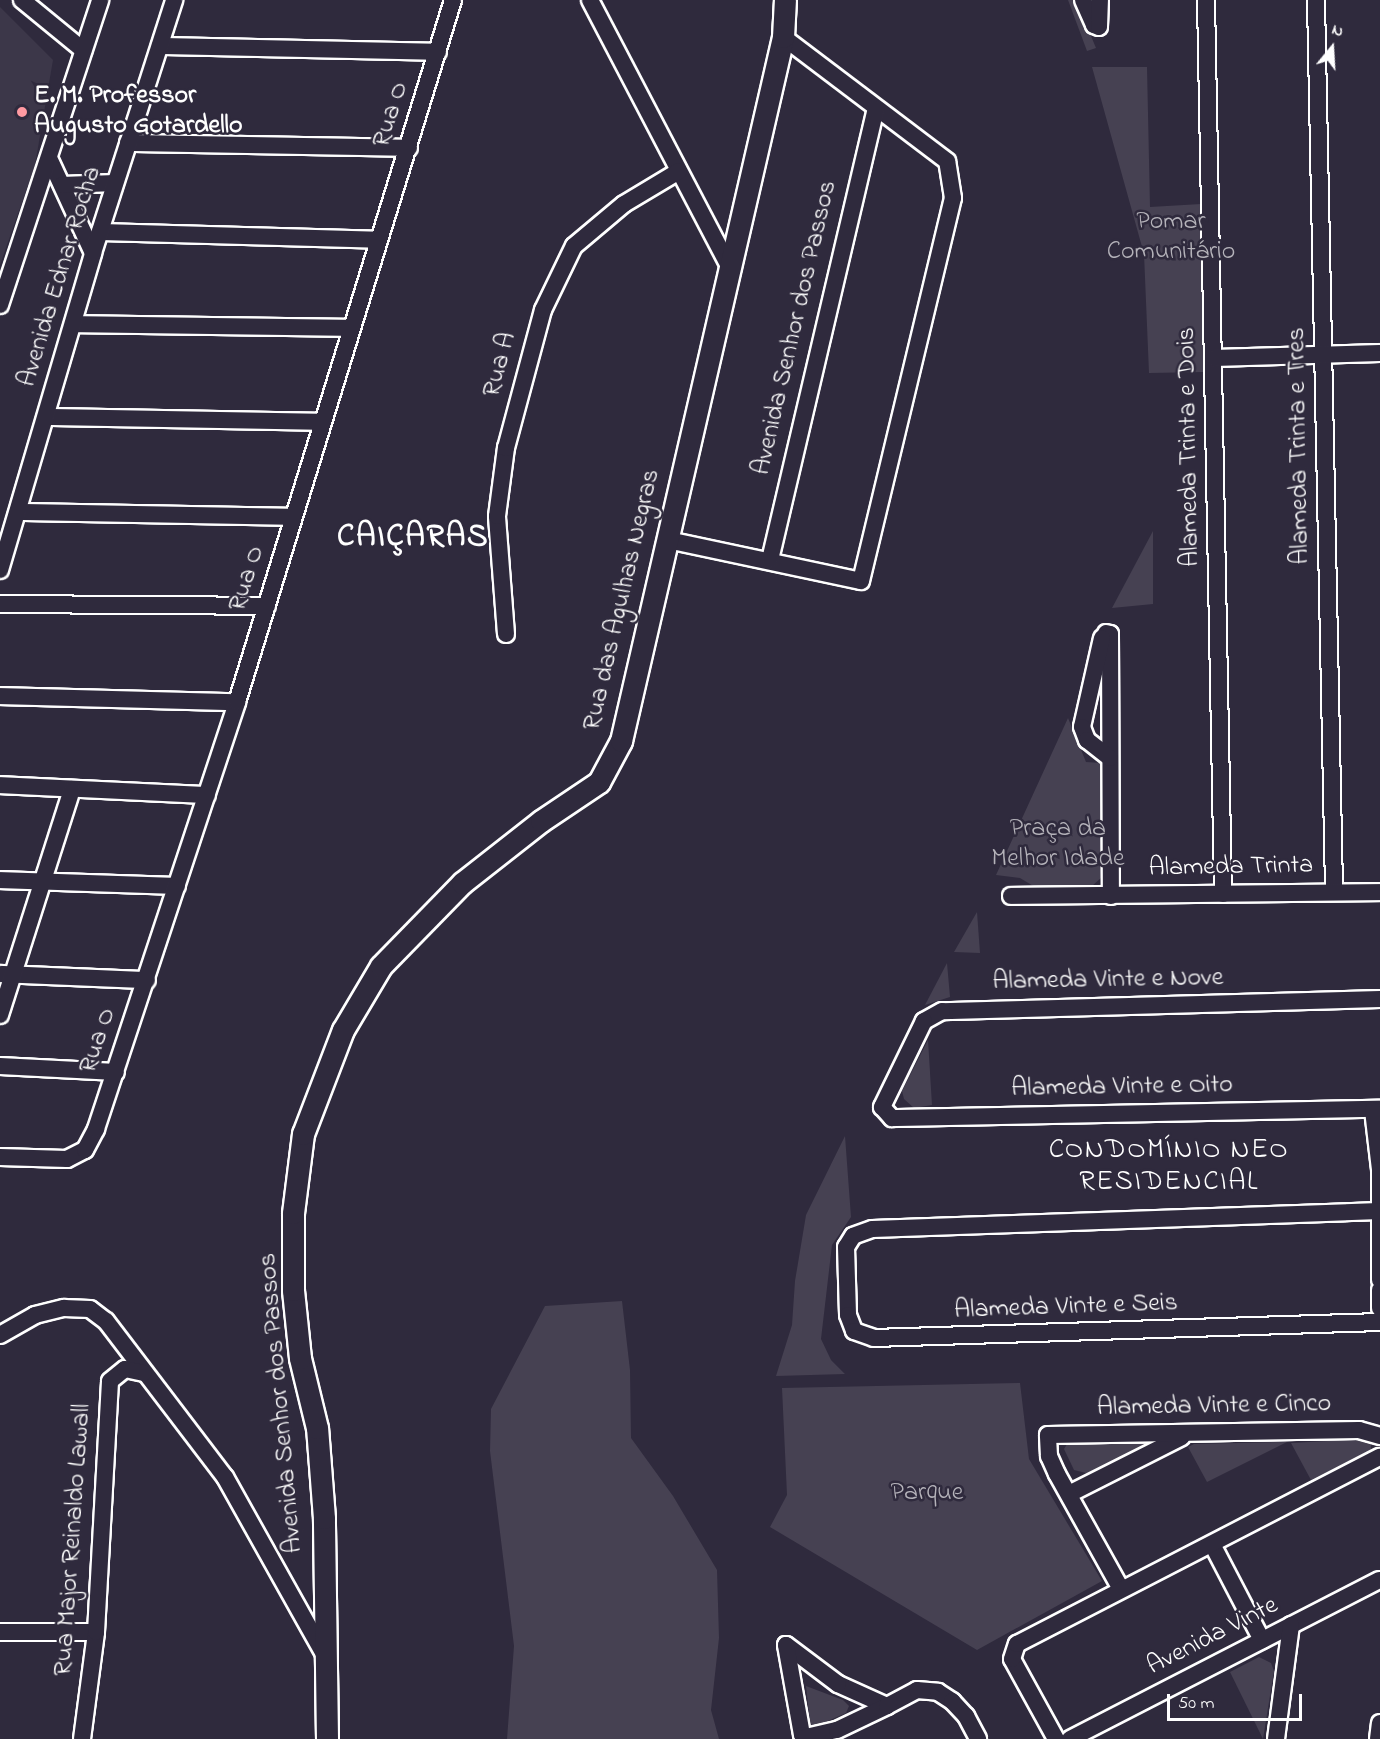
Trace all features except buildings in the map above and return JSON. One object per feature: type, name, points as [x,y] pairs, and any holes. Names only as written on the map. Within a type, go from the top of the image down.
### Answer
[{"type":"street","points":[[22,0],[83,50]]},
{"type":"street","points":[[0,304],[50,160],[100,0]]},
{"type":"street","name":"Avenida Ednar Rocha","points":[[0,570],[93,253],[174,0]]},
{"type":"street","name":"Rua O","points":[[0,1157],[68,1159],[85,1150],[116,1072],[237,702],[453,0]]},
{"type":"street","points":[[590,0],[728,264]]},
{"type":"street","name":"Rua das Agulhas Negras","points":[[303,1134],[343,1030],[381,966],[462,883],[541,821],[599,782],[621,741],[668,540],[728,264],[783,37],[785,0]]},
{"type":"street","points":[[1083,0],[1096,27],[1102,25],[1100,0]]},
{"type":"street","name":"Alameda Trinta e Dois","points":[[1206,0],[1223,894]]},
{"type":"street","name":"Alameda Trinta e Tres","points":[[1316,0],[1334,890]]},
{"type":"street","points":[[668,540],[861,581],[953,198],[946,160],[783,37]]},
{"type":"street","points":[[160,46],[438,52]]},
{"type":"street","name":"Avenida Senhor dos Passos","points":[[770,560],[876,109]]},
{"type":"street","points":[[128,143],[409,148]]},
{"type":"street","points":[[50,160],[93,253]]},
{"type":"street","name":"Rua A","points":[[506,634],[497,516],[506,448],[543,310],[574,246],[624,204],[679,171]]},
{"type":"street","points":[[62,185],[115,183]]},
{"type":"street","points":[[100,232],[379,240]]},
{"type":"street","points":[[73,324],[351,328]]},
{"type":"street","points":[[1214,358],[1380,353]]},
{"type":"street","points":[[46,417],[323,422]]},
{"type":"street","points":[[18,512],[293,518]]},
{"type":"street","points":[[0,604],[267,606]]},
{"type":"street","points":[[1110,758],[1087,740],[1082,727],[1106,633],[1110,634],[1111,896]]},
{"type":"street","points":[[0,696],[237,702]]},
{"type":"street","points":[[0,785],[207,795]]},
{"type":"street","points":[[0,1015],[6,975],[41,882],[72,789]]},
{"type":"street","points":[[0,880],[177,886]]},
{"type":"street","name":"Alameda Trinta","points":[[1011,896],[1223,894],[1334,890],[1380,892]]},
{"type":"street","points":[[6,975],[147,980]]},
{"type":"street","name":"Alameda Vinte e Nove","points":[[885,1095],[924,1021],[942,1011],[1380,999]]},
{"type":"street","points":[[0,1066],[116,1072]]},
{"type":"street","name":"Alameda Vinte e Oito","points":[[885,1095],[882,1107],[892,1118],[1377,1109]]},
{"type":"street","points":[[1377,1109],[1380,1170],[1380,1280]]},
{"type":"street","name":"Avenida Senhor dos Passos","points":[[303,1134],[293,1213],[293,1290],[300,1358],[317,1428],[324,1518],[323,1652],[327,1739]]},
{"type":"street","name":"Alameda Vinte e Seis","points":[[1380,1212],[884,1228],[853,1236],[846,1247],[848,1315],[854,1331],[874,1338],[1380,1322]]},
{"type":"street","points":[[1380,1290],[1380,1308]]},
{"type":"street","points":[[0,1335],[35,1316],[64,1308],[90,1309],[106,1321],[225,1477],[323,1652]]},
{"type":"street","name":"Rua Major Reinaldo Lawall","points":[[82,1739],[96,1632],[110,1382],[125,1369],[144,1373]]},
{"type":"street","name":"Alameda Vinte e Cinco","points":[[1071,1493],[1049,1456],[1048,1435],[1359,1430],[1380,1436]]},
{"type":"street","points":[[1121,1589],[1071,1493],[1187,1434]]},
{"type":"street","points":[[1056,1739],[1012,1659],[1017,1644],[1121,1589],[1213,1546],[1380,1457]]},
{"type":"street","points":[[1213,1546],[1262,1640]]},
{"type":"street","name":"Avenida Vinte","points":[[1070,1739],[1380,1580]]},
{"type":"street","points":[[1276,1739],[1291,1625]]},
{"type":"street","points":[[0,1632],[96,1632]]},
{"type":"street","points":[[837,1730],[855,1713],[855,1703],[838,1684],[786,1645],[802,1735],[809,1739],[837,1730],[917,1690],[938,1692],[966,1716],[978,1739]]},
{"type":"street","points":[[838,1684],[887,1706]]},
{"type":"street","points":[[1378,1739],[1380,1723]]},
{"type":"shaded area","name":"E. M. Professor Augusto Gotardello","points":[[0,7],[53,60],[35,165],[0,265]]},
{"type":"green space","points":[[1068,0],[1076,0],[1096,48],[1087,51]]},
{"type":"green space","name":"Pomar Comunitário","points":[[1092,67],[1147,67],[1150,207],[1201,204],[1204,372],[1149,373],[1144,254]]},
{"type":"green space","points":[[1153,531],[1153,604],[1112,608]]},
{"type":"green space","name":"Praça da Melhor Idade","points":[[1068,718],[1086,762],[1101,763],[1102,877],[1092,886],[1040,890],[1020,878],[996,875]]},
{"type":"green space","points":[[977,912],[980,953],[954,952]]},
{"type":"green space","points":[[947,963],[950,997],[925,1005]]},
{"type":"green space","points":[[928,1040],[932,1105],[914,1108],[904,1099],[902,1091]]},
{"type":"green space","points":[[845,1136],[851,1217],[832,1245],[821,1339],[831,1360],[845,1374],[776,1376],[792,1325],[795,1281],[806,1215]]},
{"type":"green space","points":[[622,1301],[630,1370],[631,1438],[673,1496],[717,1570],[719,1638],[711,1710],[719,1739],[507,1739],[514,1646],[490,1451],[491,1409],[545,1306]]},
{"type":"green space","name":"Parque","points":[[1020,1383],[1029,1459],[1102,1581],[977,1650],[770,1527],[787,1495],[782,1388]]},
{"type":"green space","points":[[1152,1440],[1090,1474],[1074,1470],[1064,1449],[1069,1441]]},
{"type":"green space","points":[[1371,1440],[1371,1450],[1311,1480],[1291,1443]]},
{"type":"green space","points":[[1287,1442],[1207,1482],[1188,1447],[1194,1444]]},
{"type":"green space","points":[[1259,1657],[1271,1663],[1274,1671],[1263,1739],[1230,1672]]},
{"type":"green space","points":[[806,1686],[843,1700],[849,1706],[846,1713],[814,1727],[810,1723]]},
{"type":"place","name":"E. M. Professor Augusto Gotardello","points":[[22,112]]},
{"type":"district","name":"CAIÇARAS","points":[[413,538]]},
{"type":"district","name":"CONDOMÍNIO NEO RESIDENCIAL","points":[[1169,1167]]}]
